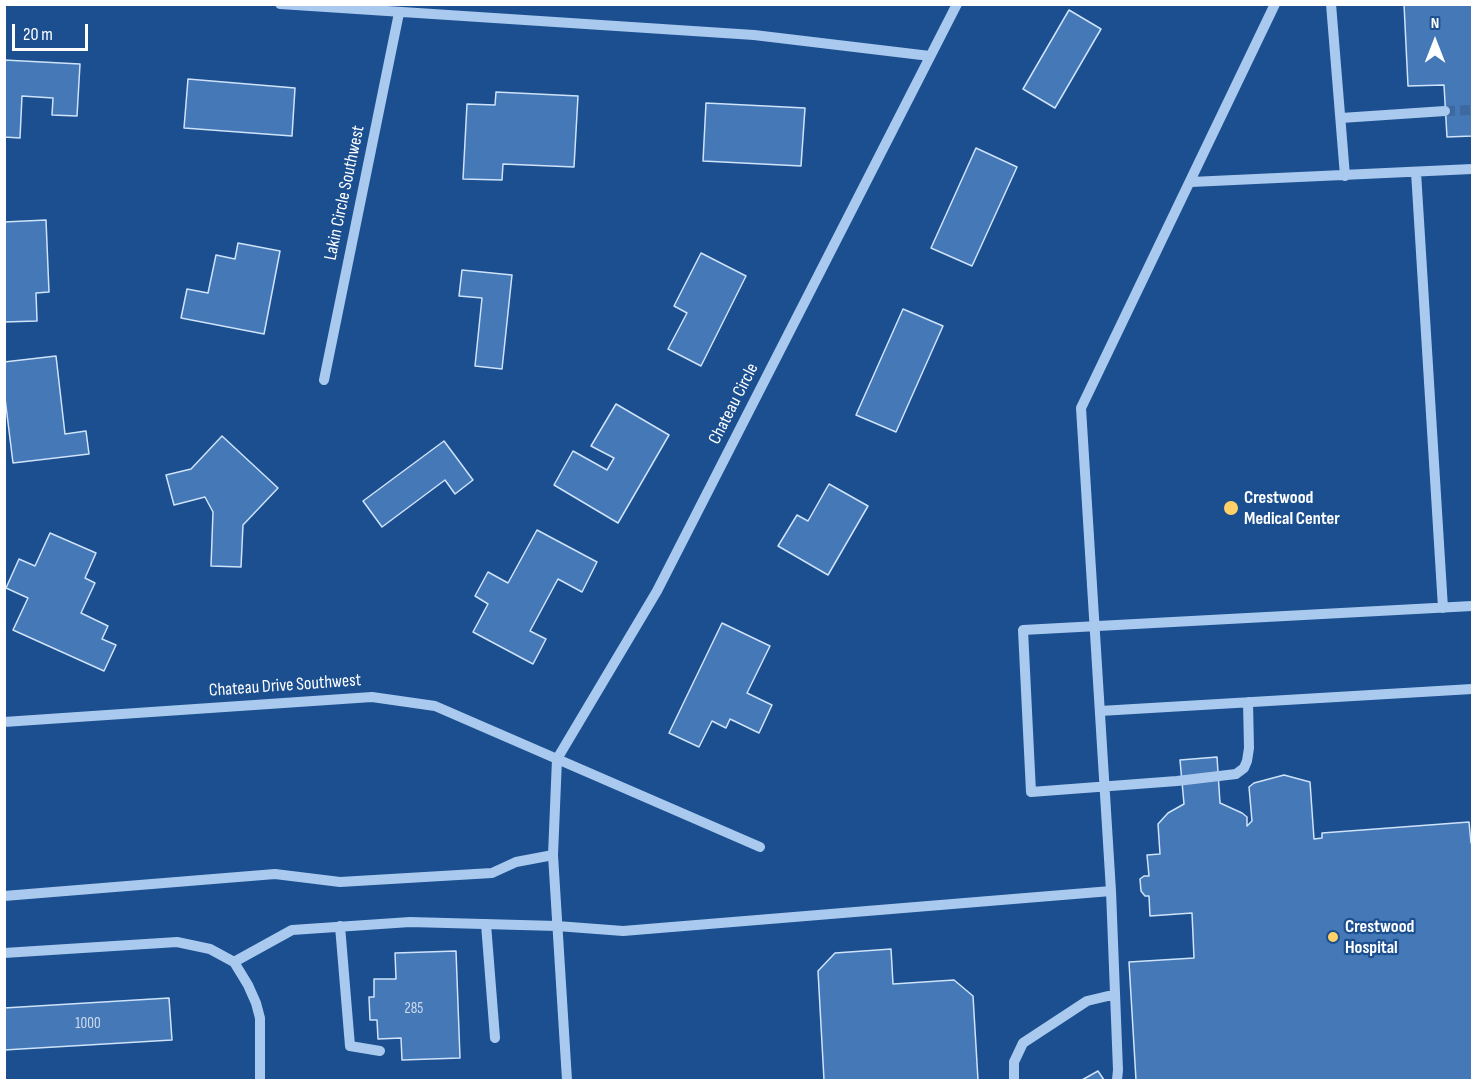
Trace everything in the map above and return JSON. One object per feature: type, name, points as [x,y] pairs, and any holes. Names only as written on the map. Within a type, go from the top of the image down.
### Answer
[{"type":"street","points":[[280,4],[754,35],[930,57]]},
{"type":"street","name":"Chateau Circle","points":[[557,759],[657,591],[957,4]]},
{"type":"street","points":[[1117,1080],[1119,1070],[1111,891],[1081,408],[1275,4]]},
{"type":"street","points":[[1331,4],[1345,176]]},
{"type":"street","name":"Lakin Circle Southwest","points":[[324,380],[399,13]]},
{"type":"street","points":[[1341,118],[1445,111]]},
{"type":"street","points":[[1191,183],[1473,169]]},
{"type":"street","points":[[1416,172],[1443,608]]},
{"type":"street","points":[[1248,702],[1247,761],[1244,768],[1236,774],[1104,788],[1031,792],[1023,630],[1473,606]]},
{"type":"street","points":[[1100,711],[1473,689]]},
{"type":"street","name":"Chateau Drive Southwest","points":[[4,722],[372,697],[435,706],[760,847]]},
{"type":"street","points":[[557,759],[553,855],[567,1080]]},
{"type":"street","points":[[4,896],[275,874],[340,882],[492,873],[516,862],[553,855]]},
{"type":"street","points":[[234,962],[292,930],[340,926],[410,922],[557,926],[623,931],[1111,891]]},
{"type":"street","points":[[486,924],[495,1038]]},
{"type":"street","points":[[340,926],[350,1046],[380,1051]]},
{"type":"street","points":[[4,953],[177,942],[210,949],[234,962],[256,1003],[260,1018],[260,1080]]},
{"type":"street","points":[[1014,1080],[1014,1062],[1023,1043],[1086,1001],[1115,996]]},
{"type":"building","points":[[1404,4],[1472,4],[1472,136],[1447,137],[1444,85],[1408,86]]},
{"type":"building","points":[[1069,10],[1101,29],[1055,108],[1023,89]]},
{"type":"building","points":[[4,60],[80,64],[77,116],[52,115],[53,98],[22,96],[20,138],[4,137]]},
{"type":"building","points":[[188,79],[295,88],[292,136],[184,128]]},
{"type":"building","points":[[496,92],[578,96],[574,167],[503,164],[502,180],[463,179],[467,104],[495,105]]},
{"type":"building","points":[[706,103],[805,108],[801,166],[703,161]]},
{"type":"building","points":[[976,148],[1017,167],[972,266],[931,248]]},
{"type":"building","points":[[46,220],[49,292],[36,293],[37,321],[4,322],[4,222]]},
{"type":"building","points":[[238,243],[280,251],[264,334],[181,318],[187,289],[208,293],[216,255],[235,259]]},
{"type":"building","points":[[701,253],[746,276],[701,366],[668,349],[687,313],[674,306]]},
{"type":"building","points":[[462,270],[512,275],[502,369],[475,366],[482,298],[459,296]]},
{"type":"building","points":[[903,309],[943,326],[896,432],[856,415]]},
{"type":"building","points":[[56,356],[65,434],[86,431],[89,454],[13,463],[4,390],[4,362]]},
{"type":"building","points":[[616,404],[669,435],[618,523],[554,485],[573,451],[607,470],[614,458],[591,446]]},
{"type":"building","points":[[222,436],[278,488],[243,525],[241,567],[211,566],[213,512],[205,497],[174,505],[166,475],[191,469]]},
{"type":"building","points":[[444,441],[473,480],[455,494],[445,480],[382,527],[363,501]]},
{"type":"building","points":[[829,484],[868,506],[828,575],[778,546],[797,515],[808,521]]},
{"type":"building","points":[[537,530],[597,562],[582,592],[558,579],[530,631],[546,639],[533,664],[473,632],[488,604],[475,596],[488,572],[508,583]]},
{"type":"building","points":[[50,533],[96,553],[85,578],[95,583],[81,613],[108,626],[102,639],[116,645],[104,671],[13,630],[28,598],[6,588],[19,559],[35,566]]},
{"type":"building","points":[[722,623],[770,646],[747,693],[772,705],[759,733],[730,719],[726,728],[712,721],[699,747],[669,733]]},
{"type":"building","name":"Crestwood Hospital","points":[[1217,757],[1220,803],[1247,817],[1247,826],[1252,821],[1249,787],[1254,783],[1284,775],[1310,782],[1314,839],[1322,838],[1322,833],[1469,822],[1472,843],[1472,1080],[1136,1080],[1129,962],[1194,958],[1192,913],[1150,916],[1149,896],[1145,896],[1141,891],[1140,879],[1149,876],[1147,855],[1160,854],[1158,824],[1168,813],[1184,804],[1180,760]]},
{"type":"building","points":[[891,949],[893,984],[954,980],[973,996],[978,1080],[824,1080],[818,971],[835,953]]},
{"type":"building","points":[[456,951],[460,1058],[402,1060],[401,1038],[378,1039],[377,1020],[370,1020],[369,997],[374,997],[374,979],[396,979],[395,953]]},
{"type":"building","points":[[169,998],[172,1040],[4,1050],[4,1008]]},
{"type":"building","points":[[1098,1071],[1104,1080],[1082,1080]]},
{"type":"tunnel","points":[[1445,111],[1472,110]]},
{"type":"place","name":"Crestwood Medical Center","points":[[1231,508]]},
{"type":"place","name":"Crestwood Hospital","points":[[1333,937]]}]
